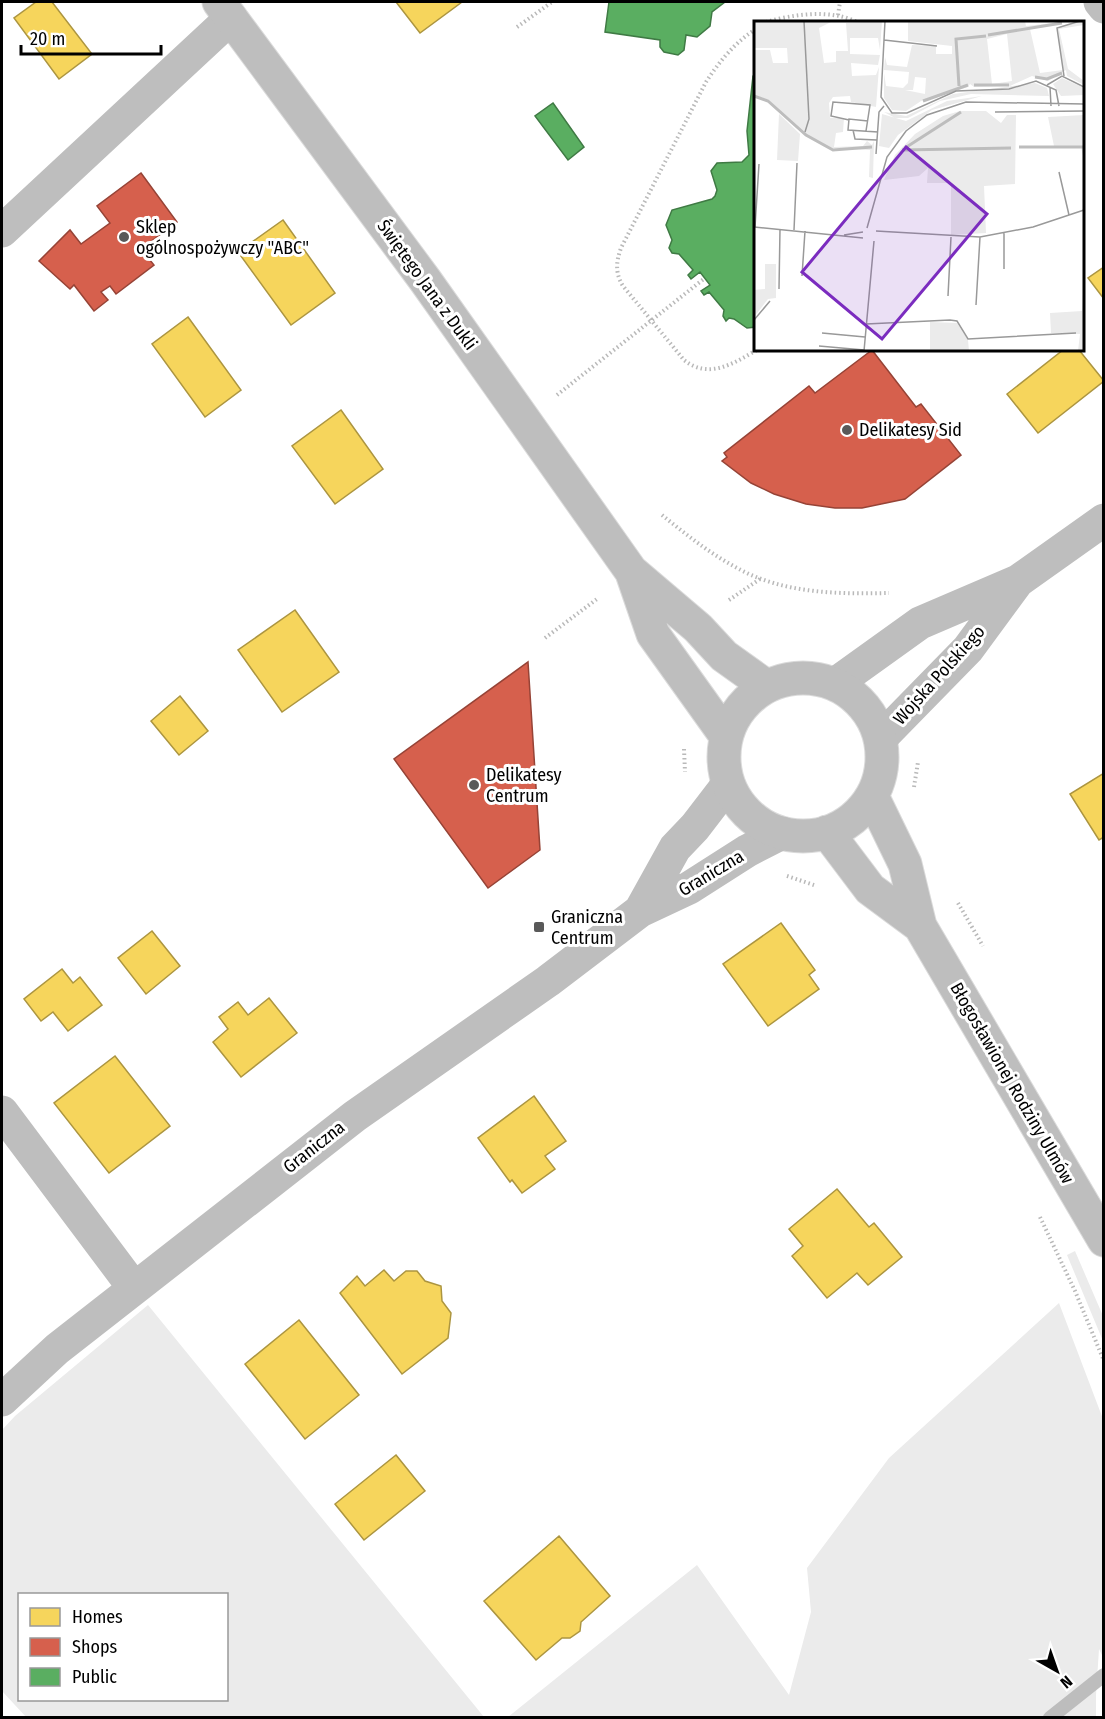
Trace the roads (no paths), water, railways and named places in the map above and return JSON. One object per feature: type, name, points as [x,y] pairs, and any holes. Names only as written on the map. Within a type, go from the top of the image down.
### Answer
[{"type":"main road","points":[[1100,2],[1104,7]]},
{"type":"main road","points":[[2,231],[225,10]]},
{"type":"main road","name":"Świętego Jana z Dukli","points":[[225,10],[425,280],[631,571],[698,628],[724,656],[766,686]]},
{"type":"main road","name":"Wojska Polskiego","points":[[835,684],[920,623],[1018,581],[1104,520]]},
{"type":"main road","name":"Świętego Jana z Dukli","points":[[631,571],[653,634],[726,736]]},
{"type":"main road","name":"Wojska Polskiego","points":[[881,738],[968,649],[1018,581]]},
{"type":"main road","points":[[806,677],[835,684],[851,693],[864,705],[881,738],[882,768],[873,796],[853,818],[827,832],[805,836],[782,833],[754,820],[739,804],[728,784],[723,759],[726,736],[733,719],[743,704],[766,686],[788,678],[806,677]]},
{"type":"main road","name":"Graniczna","points":[[640,911],[675,848],[695,827],[728,784]]},
{"type":"main road","name":"Błogosławionej Rodziny Ulmów","points":[[873,796],[905,864],[920,926],[1104,1240]]},
{"type":"main road","name":"Błogosławionej Rodziny Ulmów","points":[[827,832],[870,889],[920,926]]},
{"type":"main road","name":"Graniczna","points":[[2,1400],[57,1349],[354,1116],[548,981],[640,911],[689,888],[747,851],[782,833]]},
{"type":"main road","points":[[2,1112],[134,1288]]},
{"type":"waterway","points":[[1050,1718],[1104,1675]]},
{"type":"place","name":"Sklep ogólnospożywczy \"ABC\"","points":[[124,237]]},
{"type":"place","name":"Delikatesy Sid","points":[[847,430]]},
{"type":"place","name":"Delikatesy Centrum","points":[[474,785]]},
{"type":"place","name":"Graniczna Centrum","points":[[539,927]]}]
